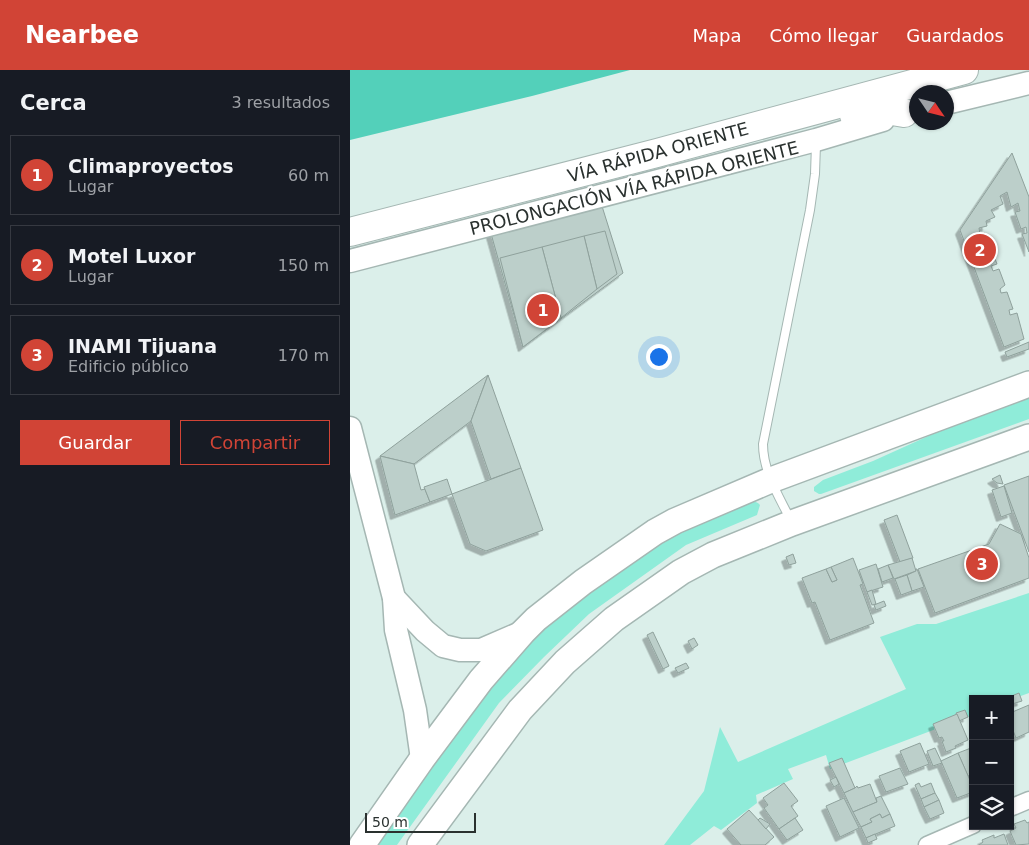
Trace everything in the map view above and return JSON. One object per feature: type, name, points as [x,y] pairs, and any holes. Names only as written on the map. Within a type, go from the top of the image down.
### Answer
[{"type":"highway","name":"VÍA RÁPIDA ORIENTE","points":[[350,232],[656,153],[964,70]]},
{"type":"highway","points":[[656,153],[682,155],[880,109],[909,112]]},
{"type":"highway","points":[[353,259],[403,230],[420,214]]},
{"type":"main road","points":[[954,101],[1029,83]]},
{"type":"main road","name":"PROLONGACIÓN VÍA RÁPIDA ORIENTE","points":[[353,259],[816,140],[909,112]]},
{"type":"main road","points":[[362,845],[422,759],[481,680],[523,632],[536,619],[583,582],[655,532],[675,521],[772,480],[1029,384]]},
{"type":"main road","points":[[350,428],[394,598],[396,630],[415,710],[422,759]]},
{"type":"main road","points":[[420,845],[520,710],[565,662],[614,619],[681,572],[713,555],[792,523],[1029,437]]},
{"type":"main road","points":[[394,598],[425,631],[443,646],[460,650],[481,650],[523,632]]},
{"type":"street","points":[[1014,806],[1029,800]]},
{"type":"street","points":[[927,845],[957,839],[969,828]]},
{"type":"lane","points":[[792,523],[763,458],[763,444],[810,210],[815,174],[816,140]]},
{"type":"shaded area","points":[[350,70],[630,70],[350,140]]},
{"type":"shaded area","points":[[1029,396],[1029,419],[821,494],[814,491],[814,487],[823,480],[873,461],[966,419]]},
{"type":"shaded area","points":[[751,500],[760,505],[757,515],[686,545],[589,614],[499,703],[397,845],[376,845],[477,696],[536,632],[659,541]]},
{"type":"shaded area","points":[[1029,593],[1029,693],[1014,699],[1014,695],[969,695],[969,717],[830,769],[826,755],[788,769],[793,779],[756,795],[757,803],[721,830],[714,826],[690,845],[664,845],[704,791],[720,727],[738,762],[906,689],[880,637],[917,624],[936,624]]},
{"type":"building","points":[[1012,153],[1029,197],[1029,252],[1022,234],[1027,233],[1026,227],[1021,229],[1015,212],[1020,211],[1018,203],[1011,207],[1007,192],[1000,196],[1003,204],[991,210],[995,217],[986,221],[987,226],[979,228],[980,234],[985,233],[988,243],[983,245],[984,249],[990,246],[997,264],[991,266],[993,271],[999,269],[1005,285],[1000,289],[1001,293],[1007,292],[1013,309],[1009,310],[1010,315],[1017,313],[1024,339],[1004,347],[960,230]]},
{"type":"building","points":[[601,203],[623,273],[523,347],[490,230]]},
{"type":"building","points":[[605,231],[617,274],[597,289],[584,236]]},
{"type":"building","points":[[584,236],[597,289],[561,318],[542,247]]},
{"type":"building","points":[[542,247],[561,318],[523,347],[500,258]]},
{"type":"building","points":[[1029,342],[1029,349],[1007,357],[1005,352]]},
{"type":"building","points":[[488,375],[471,421],[414,464],[380,456]]},
{"type":"building","points":[[488,375],[521,468],[491,479],[471,421]]},
{"type":"building","points":[[380,456],[414,464],[421,490],[425,489],[430,502],[395,515]]},
{"type":"building","points":[[521,468],[543,530],[486,551],[470,544],[452,494]]},
{"type":"building","points":[[1000,475],[1003,484],[997,483],[992,479]]},
{"type":"building","points":[[1029,476],[1029,552],[1004,485]]},
{"type":"building","points":[[447,479],[452,494],[430,502],[424,487]]},
{"type":"building","points":[[1004,486],[1012,513],[1001,517],[992,490]]},
{"type":"building","points":[[897,515],[913,558],[900,562],[884,520]]},
{"type":"building","points":[[1000,524],[1021,534],[1029,558],[1029,578],[935,613],[918,569],[989,544]]},
{"type":"building","points":[[793,554],[796,563],[789,565],[786,557]]},
{"type":"building","points":[[853,558],[863,584],[860,585],[874,623],[830,640],[815,602],[812,603],[802,578],[826,569],[832,582],[837,580],[831,567]]},
{"type":"building","points":[[912,558],[916,571],[894,579],[888,565]]},
{"type":"building","points":[[876,564],[883,587],[867,592],[859,570]]},
{"type":"building","points":[[888,565],[893,578],[882,582],[878,569]]},
{"type":"building","points":[[831,567],[837,580],[832,582],[826,569]]},
{"type":"building","points":[[916,569],[924,587],[912,591],[907,575],[916,571]]},
{"type":"building","points":[[907,575],[912,591],[901,595],[895,579]]},
{"type":"building","points":[[872,590],[876,604],[872,605],[867,592]]},
{"type":"building","points":[[884,601],[886,606],[876,610],[874,605]]},
{"type":"building","points":[[653,632],[669,666],[663,669],[647,635]]},
{"type":"building","points":[[694,638],[698,645],[692,649],[688,641]]},
{"type":"building","points":[[686,663],[689,668],[678,673],[675,668]]},
{"type":"building","points":[[1019,693],[1022,701],[1014,703],[1014,695]]},
{"type":"building","points":[[1029,705],[1029,732],[1016,738],[1014,733],[1014,711]]},
{"type":"building","points":[[965,710],[968,717],[959,721],[956,713]]},
{"type":"building","points":[[957,714],[968,740],[946,752],[942,741],[944,741],[942,737],[939,738],[933,724]]},
{"type":"building","points":[[920,743],[929,764],[909,772],[900,751]]},
{"type":"building","points":[[935,748],[942,763],[933,766],[927,751]]},
{"type":"building","points":[[969,749],[969,776],[968,776],[958,753]]},
{"type":"building","points":[[958,753],[969,778],[969,794],[957,798],[941,761]]},
{"type":"building","points":[[842,758],[855,788],[844,793],[829,763]]},
{"type":"building","points":[[900,768],[908,784],[886,792],[879,776]]},
{"type":"building","points":[[836,777],[839,784],[834,787],[830,780]]},
{"type":"building","points":[[784,783],[798,801],[791,806],[798,816],[779,829],[764,808],[768,805],[763,798]]},
{"type":"building","points":[[919,783],[921,787],[931,783],[935,793],[921,799],[915,785]]},
{"type":"building","points":[[870,784],[877,802],[853,812],[844,793],[857,786],[858,788]]},
{"type":"building","points":[[935,793],[939,800],[924,807],[921,799]]},
{"type":"building","points":[[881,796],[890,814],[882,818],[880,814],[870,819],[872,822],[861,827],[853,812],[877,802],[876,798]]},
{"type":"building","points":[[844,798],[859,828],[840,837],[826,806]]},
{"type":"building","points":[[939,800],[944,813],[930,819],[924,807]]},
{"type":"building","points":[[749,810],[774,837],[765,845],[741,845],[727,829]]},
{"type":"building","points":[[880,814],[882,818],[890,814],[895,826],[866,838],[861,827],[872,822],[870,819]]},
{"type":"building","points":[[760,818],[770,824],[766,829],[758,820]]},
{"type":"building","points":[[795,818],[803,830],[787,840],[779,829]]},
{"type":"building","points":[[1025,820],[1027,823],[1029,822],[1029,844],[1016,845],[1010,831],[1016,828],[1014,824]]},
{"type":"building","points":[[875,834],[877,839],[868,843],[866,838]]},
{"type":"building","points":[[1004,834],[1008,845],[979,845],[983,842],[982,840],[994,835],[994,838]]},
{"type":"place","name":"Motel Luxor","points":[[980,250]]},
{"type":"place","name":"Climaproyectos","points":[[543,310]]},
{"type":"place","name":"INAMI Tijuana","points":[[982,564]]}]
